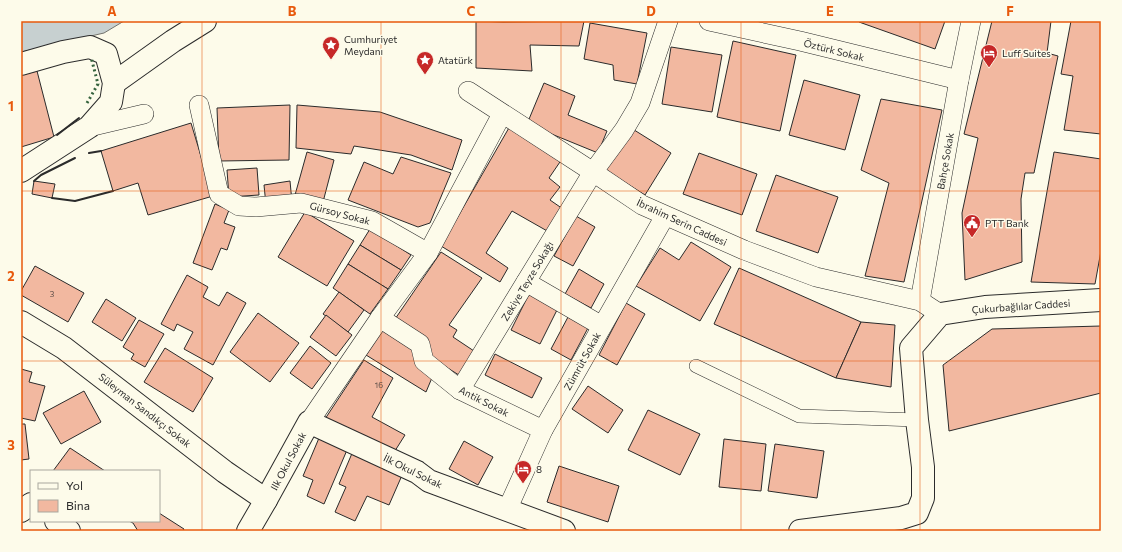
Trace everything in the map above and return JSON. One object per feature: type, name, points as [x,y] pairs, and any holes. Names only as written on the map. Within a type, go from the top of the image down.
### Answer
[{"type":"street","points":[[114,83],[173,41],[205,21]]},
{"type":"street","points":[[593,172],[624,130],[640,103],[668,21]]},
{"type":"street","name":"Öztürk Sokak","points":[[709,21],[959,80]]},
{"type":"street","name":"Bahçe Sokak","points":[[920,301],[959,80],[971,21]]},
{"type":"street","points":[[21,64],[63,52],[90,47],[106,54],[114,83],[111,102],[89,127],[21,171]]},
{"type":"street","name":"İbrahim Serin Caddesi","points":[[468,91],[642,205],[665,216],[744,250],[816,277],[920,301]]},
{"type":"street","name":"Gürsoy Sokak","points":[[199,105],[219,194],[239,206],[256,207],[301,202],[372,221],[428,253]]},
{"type":"street","points":[[89,127],[144,114]]},
{"type":"street","points":[[309,422],[380,318],[428,253],[502,114]]},
{"type":"street","name":"Zekiye Teyze Sokağı","points":[[460,390],[593,172]]},
{"type":"street","name":"Zümrüt Sokak","points":[[507,510],[543,430],[665,216]]},
{"type":"street","points":[[526,282],[602,326]]},
{"type":"street","name":"Çukurbağlılar Caddesi","points":[[940,314],[985,307],[1101,300]]},
{"type":"street","points":[[800,531],[901,518],[917,512],[923,498],[923,467],[917,420],[911,348],[940,314],[920,301]]},
{"type":"street","name":"Antik Sokak","points":[[380,318],[420,344],[424,361],[460,390],[543,430]]},
{"type":"street","name":"Süleyman Sandıkçı Sokak","points":[[21,322],[64,348],[225,472],[266,500]]},
{"type":"street","name":"Ilk Okul Sokak","points":[[248,531],[309,422]]},
{"type":"street","name":"İlk Okul Sokak","points":[[309,422],[417,472],[430,481],[564,531]]},
{"type":"street","points":[[21,511],[30,505]]},
{"type":"street","points":[[57,522],[69,531]]},
{"type":"lane","points":[[696,366],[799,416],[917,420]]},
{"type":"shaded area","points":[[21,21],[124,21],[104,33],[21,52]]},
{"type":"building","points":[[476,21],[584,21],[579,46],[530,45],[532,71],[476,68]]},
{"type":"building","points":[[945,21],[935,49],[859,22]]},
{"type":"building","points":[[992,21],[1051,21],[1047,53],[1058,56],[1034,173],[1025,173],[1021,199],[1022,262],[965,280],[962,213],[978,138],[964,134]]},
{"type":"building","points":[[1071,21],[1101,21],[1101,134],[1064,130],[1073,76],[1061,74]]},
{"type":"building","points":[[590,23],[647,33],[637,84],[614,80],[613,65],[584,59]]},
{"type":"building","points":[[733,41],[796,55],[780,131],[717,117]]},
{"type":"building","points":[[671,47],[722,55],[712,112],[662,104]]},
{"type":"building","points":[[37,71],[54,137],[21,147],[21,75]]},
{"type":"building","points":[[804,80],[860,95],[845,150],[789,135]]},
{"type":"building","points":[[544,83],[575,96],[568,115],[607,131],[598,153],[527,124]]},
{"type":"building","points":[[881,99],[942,110],[904,282],[865,276],[889,183],[861,170]]},
{"type":"building","points":[[290,105],[289,160],[219,161],[217,108]]},
{"type":"building","points":[[297,105],[380,112],[462,140],[452,170],[411,155],[354,146],[351,154],[296,148]]},
{"type":"building","points":[[191,123],[213,196],[148,215],[138,183],[113,191],[101,151]]},
{"type":"building","points":[[510,126],[562,159],[549,178],[560,187],[550,200],[563,209],[549,232],[512,211],[486,253],[508,268],[500,282],[441,246]]},
{"type":"building","points":[[631,128],[671,153],[645,195],[605,170]]},
{"type":"building","points":[[307,152],[334,160],[323,202],[295,195]]},
{"type":"building","points":[[1054,152],[1101,159],[1101,251],[1095,284],[1031,282]]},
{"type":"building","points":[[699,153],[757,174],[742,215],[683,194]]},
{"type":"building","points":[[401,157],[451,173],[430,223],[418,227],[348,200],[364,162],[393,174]]},
{"type":"building","points":[[257,168],[259,195],[229,197],[227,170]]},
{"type":"building","points":[[776,175],[838,197],[818,253],[756,231]]},
{"type":"building","points":[[34,181],[55,184],[52,198],[32,194]]},
{"type":"building","points":[[290,181],[292,202],[266,205],[264,185]]},
{"type":"building","points":[[215,204],[229,210],[224,223],[235,227],[227,250],[221,248],[212,270],[193,263]]},
{"type":"building","points":[[305,212],[354,241],[327,286],[278,257]]},
{"type":"building","points":[[576,216],[595,227],[573,266],[554,256]]},
{"type":"building","points":[[370,229],[411,255],[401,270],[360,245]]},
{"type":"building","points":[[691,242],[731,267],[700,321],[636,286],[660,248],[679,260]]},
{"type":"building","points":[[360,245],[401,270],[388,289],[348,264]]},
{"type":"building","points":[[441,252],[482,278],[449,325],[457,330],[453,337],[477,353],[462,377],[435,360],[393,322]]},
{"type":"building","points":[[348,264],[388,289],[370,314],[333,288]]},
{"type":"building","points":[[35,266],[84,293],[68,322],[21,295],[21,291]]},
{"type":"building","points":[[739,268],[861,322],[836,378],[714,324]]},
{"type":"building","points":[[579,269],[604,284],[591,308],[565,294]]},
{"type":"building","points":[[187,275],[208,287],[203,297],[219,306],[227,292],[246,303],[213,365],[184,349],[193,332],[177,324],[174,331],[161,324]]},
{"type":"building","points":[[339,292],[364,310],[348,332],[323,314]]},
{"type":"building","points":[[529,294],[558,308],[540,344],[511,330]]},
{"type":"building","points":[[106,299],[136,318],[122,341],[92,322]]},
{"type":"building","points":[[626,303],[645,314],[617,365],[599,355]]},
{"type":"building","points":[[258,313],[299,343],[270,382],[230,352]]},
{"type":"building","points":[[326,315],[352,335],[336,356],[310,337]]},
{"type":"building","points":[[568,317],[588,328],[571,360],[551,349]]},
{"type":"building","points":[[139,320],[164,334],[145,367],[131,359],[134,354],[123,347]]},
{"type":"building","points":[[861,322],[895,325],[891,387],[836,378]]},
{"type":"building","points":[[385,326],[416,346],[434,373],[426,392],[366,355]]},
{"type":"building","points":[[1101,326],[1101,393],[949,431],[943,365],[992,329]]},
{"type":"building","points":[[310,346],[331,363],[312,389],[290,373]]},
{"type":"building","points":[[165,348],[213,378],[193,412],[144,382]]},
{"type":"building","points":[[495,354],[542,378],[532,398],[485,375]]},
{"type":"building","points":[[364,360],[393,378],[372,417],[405,435],[393,454],[323,422]]},
{"type":"building","points":[[21,369],[32,372],[29,382],[45,386],[35,421],[21,418]]},
{"type":"building","points":[[588,386],[623,410],[608,433],[572,409]]},
{"type":"building","points":[[84,391],[101,422],[61,444],[43,413]]},
{"type":"building","points":[[648,410],[700,434],[680,475],[628,450]]},
{"type":"building","points":[[21,424],[25,424],[29,459],[21,460]]},
{"type":"building","points":[[319,438],[347,450],[324,504],[307,496],[313,480],[303,476]]},
{"type":"building","points":[[724,439],[766,444],[761,491],[719,487]]},
{"type":"building","points":[[464,441],[493,457],[478,485],[449,469]]},
{"type":"building","points":[[775,444],[824,451],[817,498],[768,491]]},
{"type":"building","points":[[70,448],[103,470],[54,470]]},
{"type":"building","points":[[353,451],[403,473],[389,505],[367,496],[355,521],[335,512],[346,487],[339,484]]},
{"type":"building","points":[[559,466],[619,486],[608,522],[547,502]]},
{"type":"building","points":[[160,514],[184,529],[183,531],[138,531],[131,522],[160,522]]},
{"type":"hedge","points":[[87,103],[98,84],[91,57]]},
{"type":"wall","points":[[57,135],[79,118]]},
{"type":"wall","points":[[89,153],[101,151]]},
{"type":"wall","points":[[34,181],[41,175],[75,158]]},
{"type":"wall","points":[[52,198],[75,201],[113,191]]},
{"type":"place","name":"Cumhuriyet Meydanı","points":[[331,60]]},
{"type":"place","name":"Luff Suites","points":[[989,68]]},
{"type":"place","name":"Atatürk","points":[[425,75]]},
{"type":"place","name":"PTT Bank","points":[[972,238]]},
{"type":"place","name":"8","points":[[523,484]]}]
